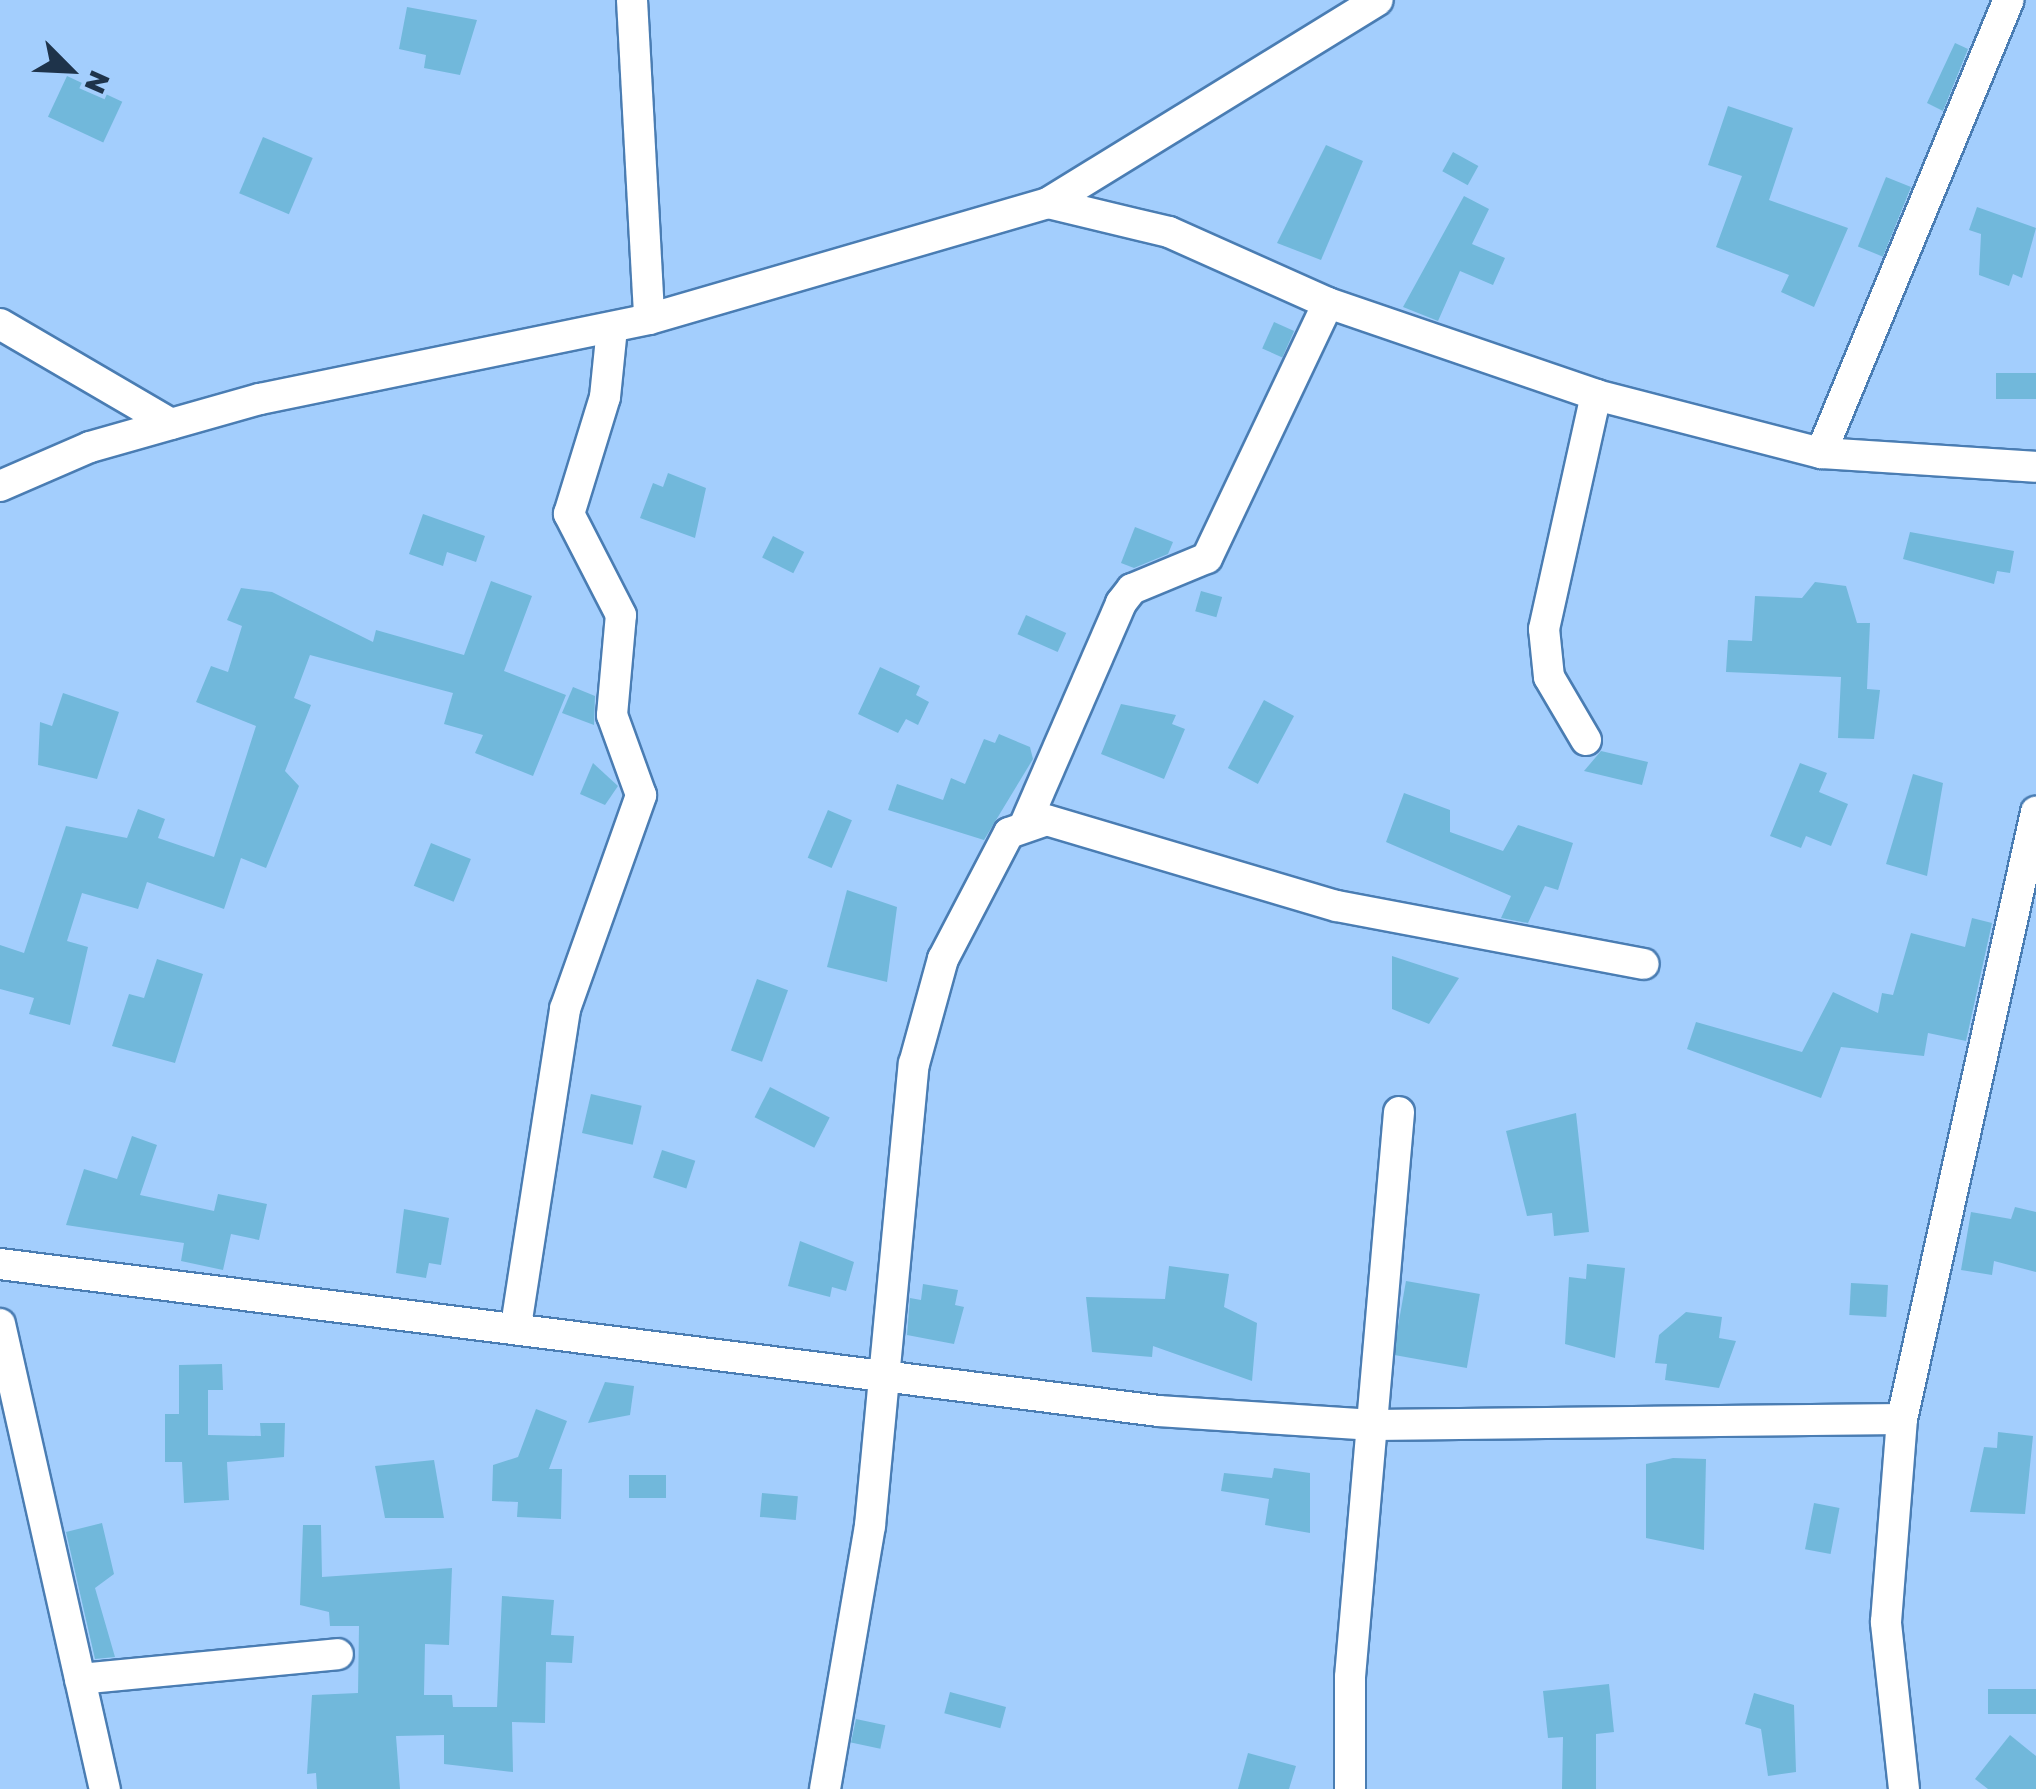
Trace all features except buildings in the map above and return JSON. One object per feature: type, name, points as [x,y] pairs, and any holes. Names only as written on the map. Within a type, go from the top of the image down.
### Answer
[{"type":"street","points":[[632,0],[649,320]]},
{"type":"street","points":[[0,486],[171,424],[348,376],[649,320],[1048,203],[1378,0]]},
{"type":"street","points":[[1821,453],[2009,0]]},
{"type":"street","points":[[1048,203],[1169,232],[1328,303],[1596,395],[1821,453],[2036,468]]},
{"type":"street","points":[[825,1789],[885,1374],[900,1142],[919,1046],[966,908],[990,860],[1026,822],[1121,603],[1132,589],[1206,558],[1328,303]]},
{"type":"street","points":[[0,324],[171,424]]},
{"type":"street","points":[[516,1326],[565,1009],[642,796],[612,716],[621,615],[569,514],[605,397],[612,328]]},
{"type":"street","points":[[1586,740],[1549,678],[1544,629],[1596,395]]},
{"type":"street","points":[[1904,1789],[1886,1622],[1902,1418],[1986,1008],[2027,905],[2036,812]]},
{"type":"street","points":[[1026,822],[1079,827],[1337,906],[1644,964]]},
{"type":"street","points":[[1350,1789],[1350,1677],[1399,1112]]},
{"type":"street","points":[[0,1264],[516,1326],[1158,1411],[1374,1426],[1902,1418]]},
{"type":"street","points":[[0,1324],[105,1789]]},
{"type":"street","points":[[80,1679],[338,1654]]}]
